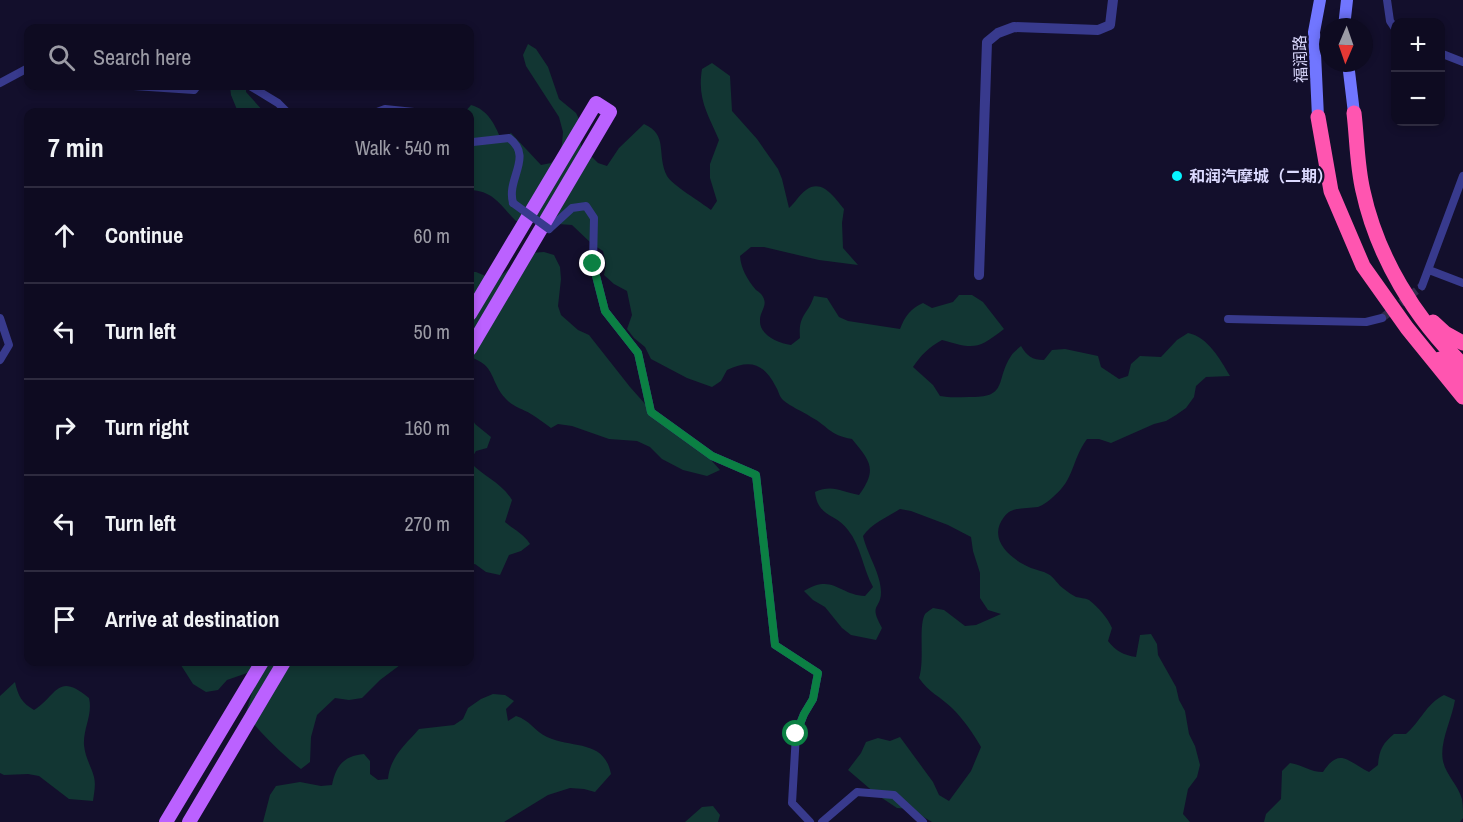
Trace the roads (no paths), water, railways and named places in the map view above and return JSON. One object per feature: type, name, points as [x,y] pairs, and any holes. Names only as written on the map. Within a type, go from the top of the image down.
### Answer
[{"type":"highway","points":[[1354,113],[1363,191],[1384,256],[1413,304],[1446,349],[1463,364]]},
{"type":"highway","points":[[1318,117],[1331,191],[1363,266],[1407,328],[1463,397]]},
{"type":"highway","points":[[1413,304],[1445,333],[1463,343]]},
{"type":"highway","points":[[1407,328],[1463,379]]},
{"type":"main road","name":"福润路","points":[[1318,117],[1314,32],[1320,0]]},
{"type":"main road","points":[[1345,18],[1347,0]]},
{"type":"main road","points":[[1349,72],[1354,113]]},
{"type":"main road","points":[[474,307],[596,103],[610,112],[474,342]]},
{"type":"main road","points":[[166,822],[260,666]]},
{"type":"main road","points":[[189,822],[282,666]]},
{"type":"street","points":[[979,275],[987,42],[999,33],[1014,27],[1098,30],[1110,25],[1113,0]]},
{"type":"street","points":[[1387,0],[1391,23]]},
{"type":"street","points":[[1445,55],[1463,62]]},
{"type":"street","points":[[0,83],[24,70]]},
{"type":"street","points":[[257,90],[283,108]]},
{"type":"street","points":[[474,142],[509,138],[518,145],[521,155],[510,192],[513,203],[549,229],[572,208],[586,206],[594,218],[593,264],[605,311],[638,353],[651,412],[712,456],[756,475],[775,645],[818,673],[813,699],[796,734],[792,803],[810,822]]},
{"type":"street","points":[[1422,285],[1463,176]]},
{"type":"street","points":[[1428,270],[1463,283]]},
{"type":"street","points":[[0,318],[9,345],[0,360]]},
{"type":"street","points":[[1228,319],[1366,322],[1382,318]]},
{"type":"street","points":[[822,822],[857,792],[894,795],[923,822]]},
{"type":"tunnel","points":[[1382,318],[1422,286]]},
{"type":"place","name":"和润汽摩城（二期）","points":[[1177,176]]}]
